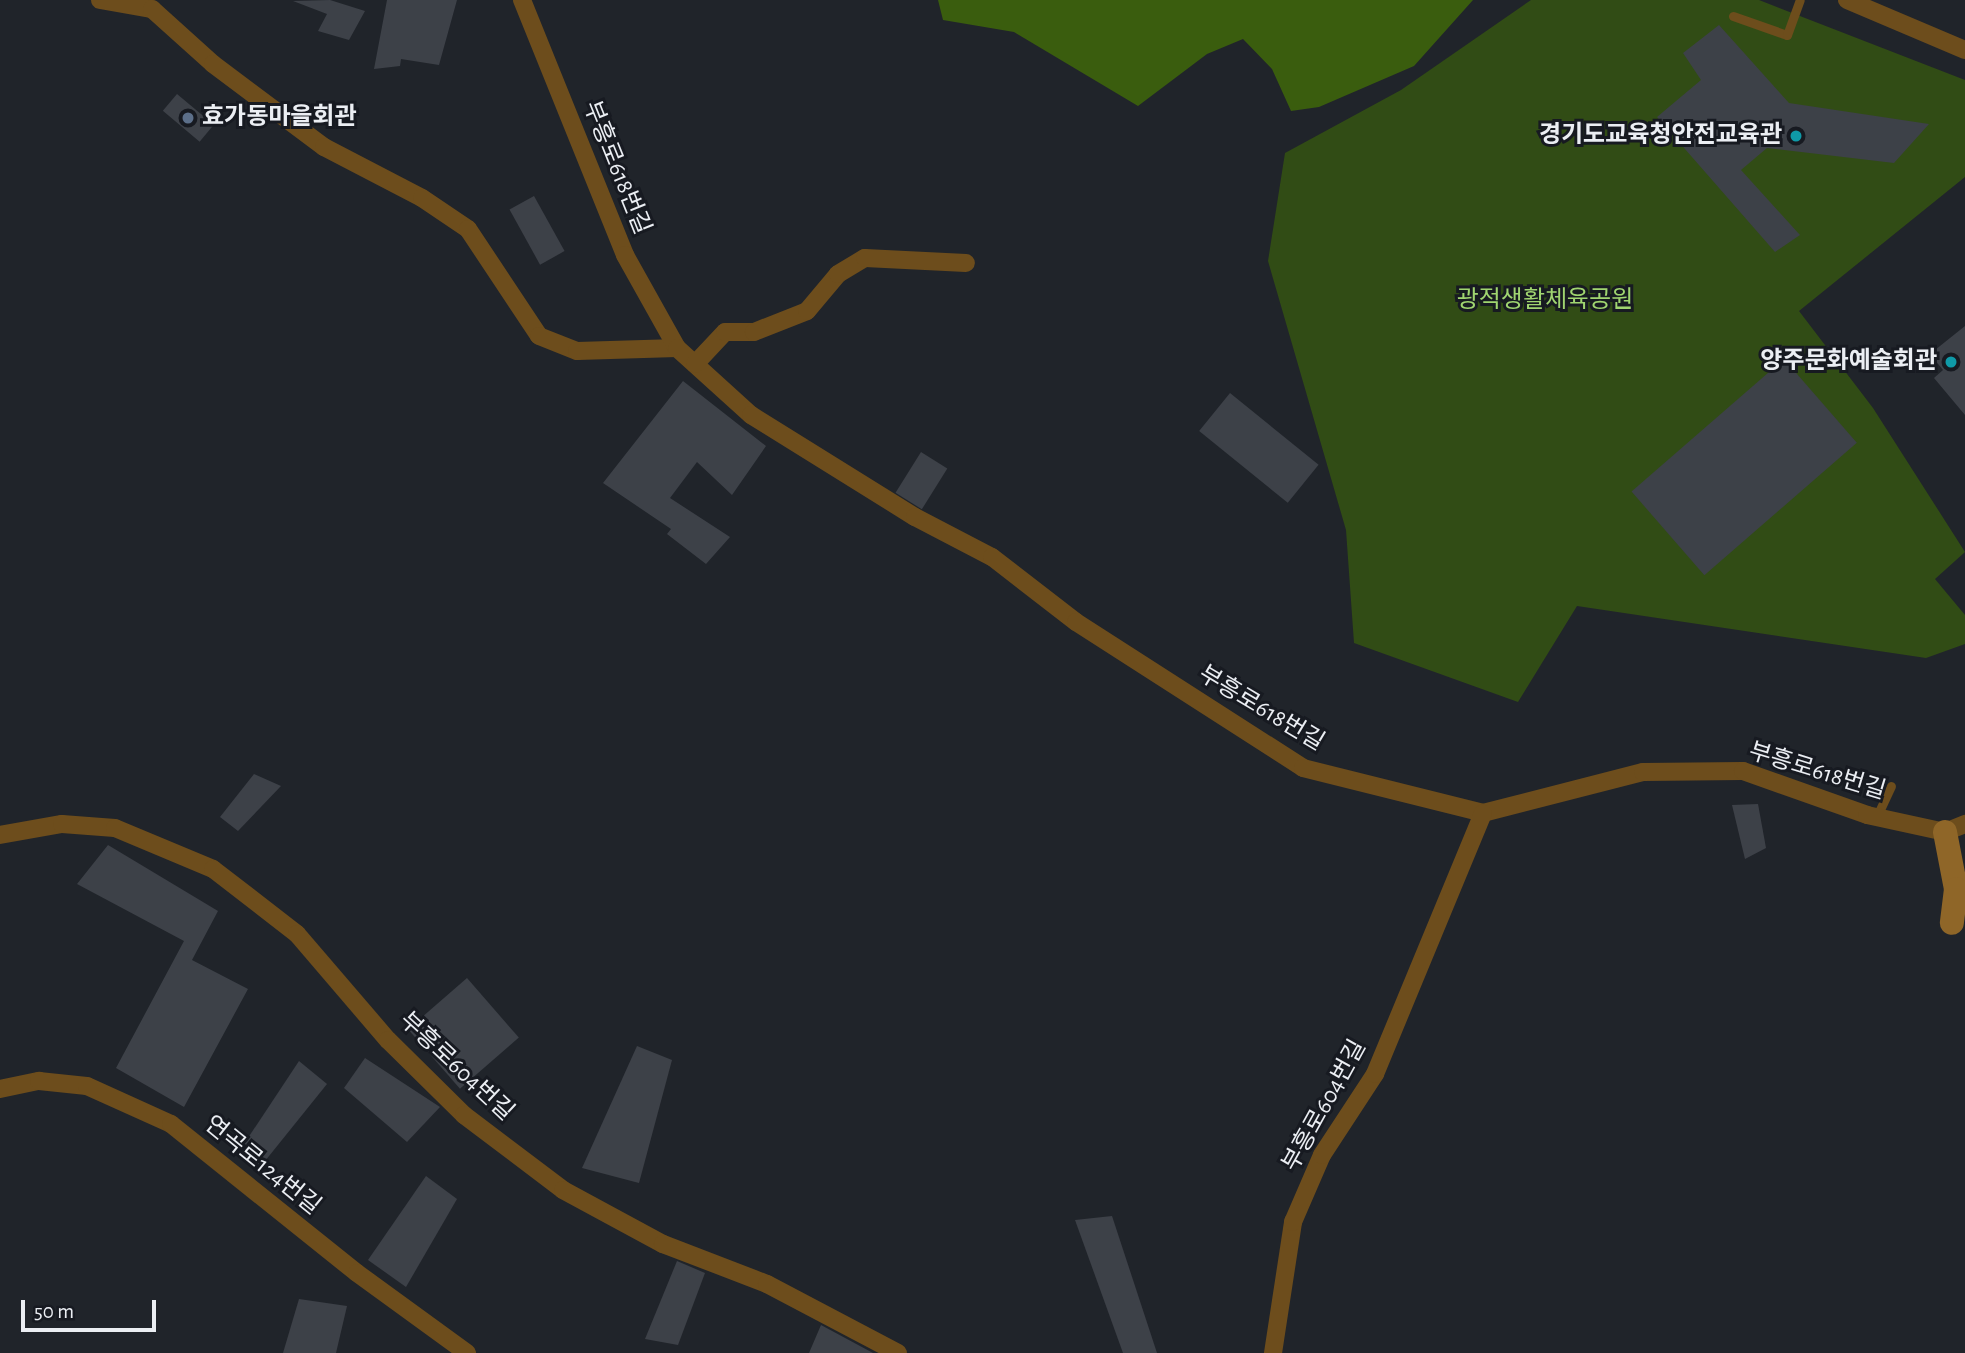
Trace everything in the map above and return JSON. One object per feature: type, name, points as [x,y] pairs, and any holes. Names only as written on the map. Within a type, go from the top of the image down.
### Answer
[{"type":"street","points":[[100,0],[152,9],[213,64],[324,147],[422,198],[468,229],[539,336],[577,351],[677,348]]},
{"type":"street","name":"부흥로618번길","points":[[522,0],[625,255],[677,348],[751,415],[915,517],[992,556],[1076,622],[1303,768],[1483,813],[1643,772],[1723,764],[1877,816],[1955,828]]},
{"type":"street","points":[[1847,0],[1965,50]]},
{"type":"street","points":[[695,364],[725,332],[754,332],[807,311],[838,274],[866,258],[966,263]]},
{"type":"street","name":"부흥로604번길","points":[[1273,1353],[1293,1222],[1322,1155],[1375,1074],[1483,813]]},
{"type":"street","name":"부흥로604번길","points":[[0,835],[62,824],[115,828],[213,869],[297,934],[388,1040],[464,1115],[563,1190],[663,1244],[778,1290],[898,1353]]},
{"type":"street","points":[[1955,828],[1958,919]]},
{"type":"street","name":"연곡로124번길","points":[[0,1089],[39,1081],[88,1086],[172,1124],[357,1273],[467,1353]]},
{"type":"lane","points":[[1733,16],[1787,35],[1800,0]]},
{"type":"lane","points":[[1877,816],[1891,786]]},
{"type":"green space","points":[[938,0],[1473,0],[1414,66],[1319,107],[1291,111],[1272,69],[1243,39],[1207,54],[1138,106],[1014,32],[943,20]]},
{"type":"green space","name":"광적생활체육공원","points":[[1531,0],[1759,0],[1965,80],[1965,177],[1799,311],[1873,408],[1965,552],[1935,579],[1965,615],[1965,644],[1926,658],[1577,606],[1518,702],[1354,643],[1346,530],[1268,261],[1285,153],[1401,90]]},
{"type":"building","points":[[330,0],[365,11],[349,40],[318,31],[327,14],[293,1]]},
{"type":"building","points":[[387,0],[457,0],[439,65],[401,59],[400,66],[374,69]]},
{"type":"building","name":"경기도교육청안전교육관","points":[[1719,25],[1789,103],[1929,124],[1894,163],[1767,148],[1741,170],[1800,235],[1775,252],[1657,117],[1701,80],[1683,53]]},
{"type":"building","name":"효가동마을회관","points":[[177,94],[214,125],[200,142],[163,111]]},
{"type":"building","points":[[534,196],[565,251],[540,265],[510,210]]},
{"type":"building","name":"양주문화예술회관","points":[[1965,326],[1965,415],[1934,378],[1943,370],[1930,354]]},
{"type":"building","points":[[1784,359],[1857,443],[1704,575],[1632,492]]},
{"type":"building","points":[[683,381],[766,446],[732,495],[697,462],[670,498],[730,537],[706,564],[667,534],[671,529],[603,483]]},
{"type":"building","points":[[1230,393],[1319,465],[1288,503],[1199,431]]},
{"type":"building","points":[[921,452],[947,468],[922,509],[896,493]]},
{"type":"building","points":[[254,774],[281,786],[238,831],[220,817]]},
{"type":"building","points":[[1758,804],[1766,848],[1745,859],[1732,805]]},
{"type":"building","points":[[108,845],[218,911],[192,960],[248,989],[184,1107],[116,1068],[184,941],[77,884]]},
{"type":"building","points":[[467,978],[519,1038],[460,1089],[408,1029]]},
{"type":"building","points":[[637,1046],[672,1060],[639,1183],[582,1168]]},
{"type":"building","points":[[365,1058],[440,1107],[407,1142],[344,1088]]},
{"type":"building","points":[[299,1061],[327,1084],[257,1171],[240,1150]]},
{"type":"building","points":[[426,1176],[457,1199],[406,1287],[368,1260]]},
{"type":"building","points":[[1112,1216],[1157,1353],[1123,1353],[1075,1220]]},
{"type":"building","points":[[677,1261],[705,1273],[678,1345],[645,1339]]},
{"type":"building","points":[[299,1299],[347,1306],[336,1353],[283,1353]]},
{"type":"building","points":[[821,1325],[873,1353],[809,1353]]},
{"type":"place","name":"효가동마을회관","points":[[188,118]]},
{"type":"place","name":"경기도교육청안전교육관","points":[[1796,136]]},
{"type":"place","name":"양주문화예술회관","points":[[1951,362]]}]
